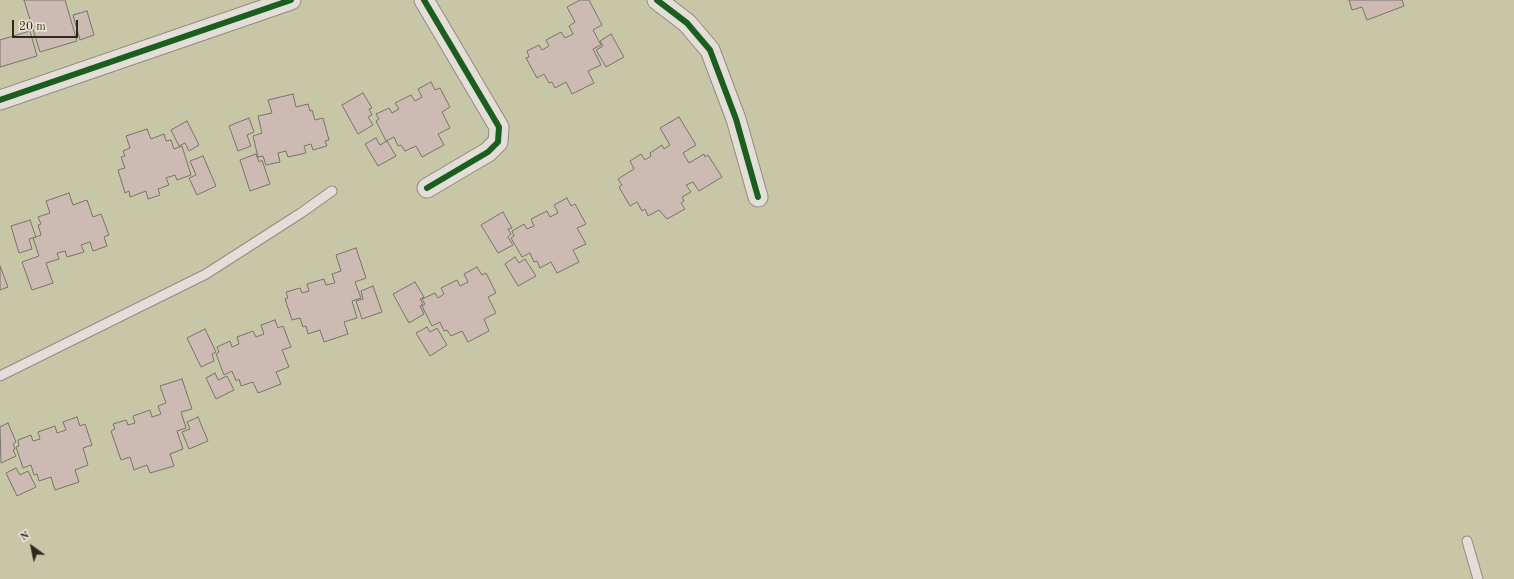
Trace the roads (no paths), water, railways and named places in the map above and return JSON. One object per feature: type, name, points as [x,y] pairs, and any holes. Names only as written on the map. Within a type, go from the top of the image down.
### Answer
[{"type":"street","points":[[0,100],[291,0]]},
{"type":"street","points":[[424,0],[499,127],[498,142],[488,152],[427,188]]},
{"type":"street","points":[[657,0],[687,23],[710,50],[736,119],[758,197]]},
{"type":"lane","points":[[0,376],[206,274],[300,214],[332,191]]},
{"type":"lane","points":[[1467,541],[1478,579]]}]
